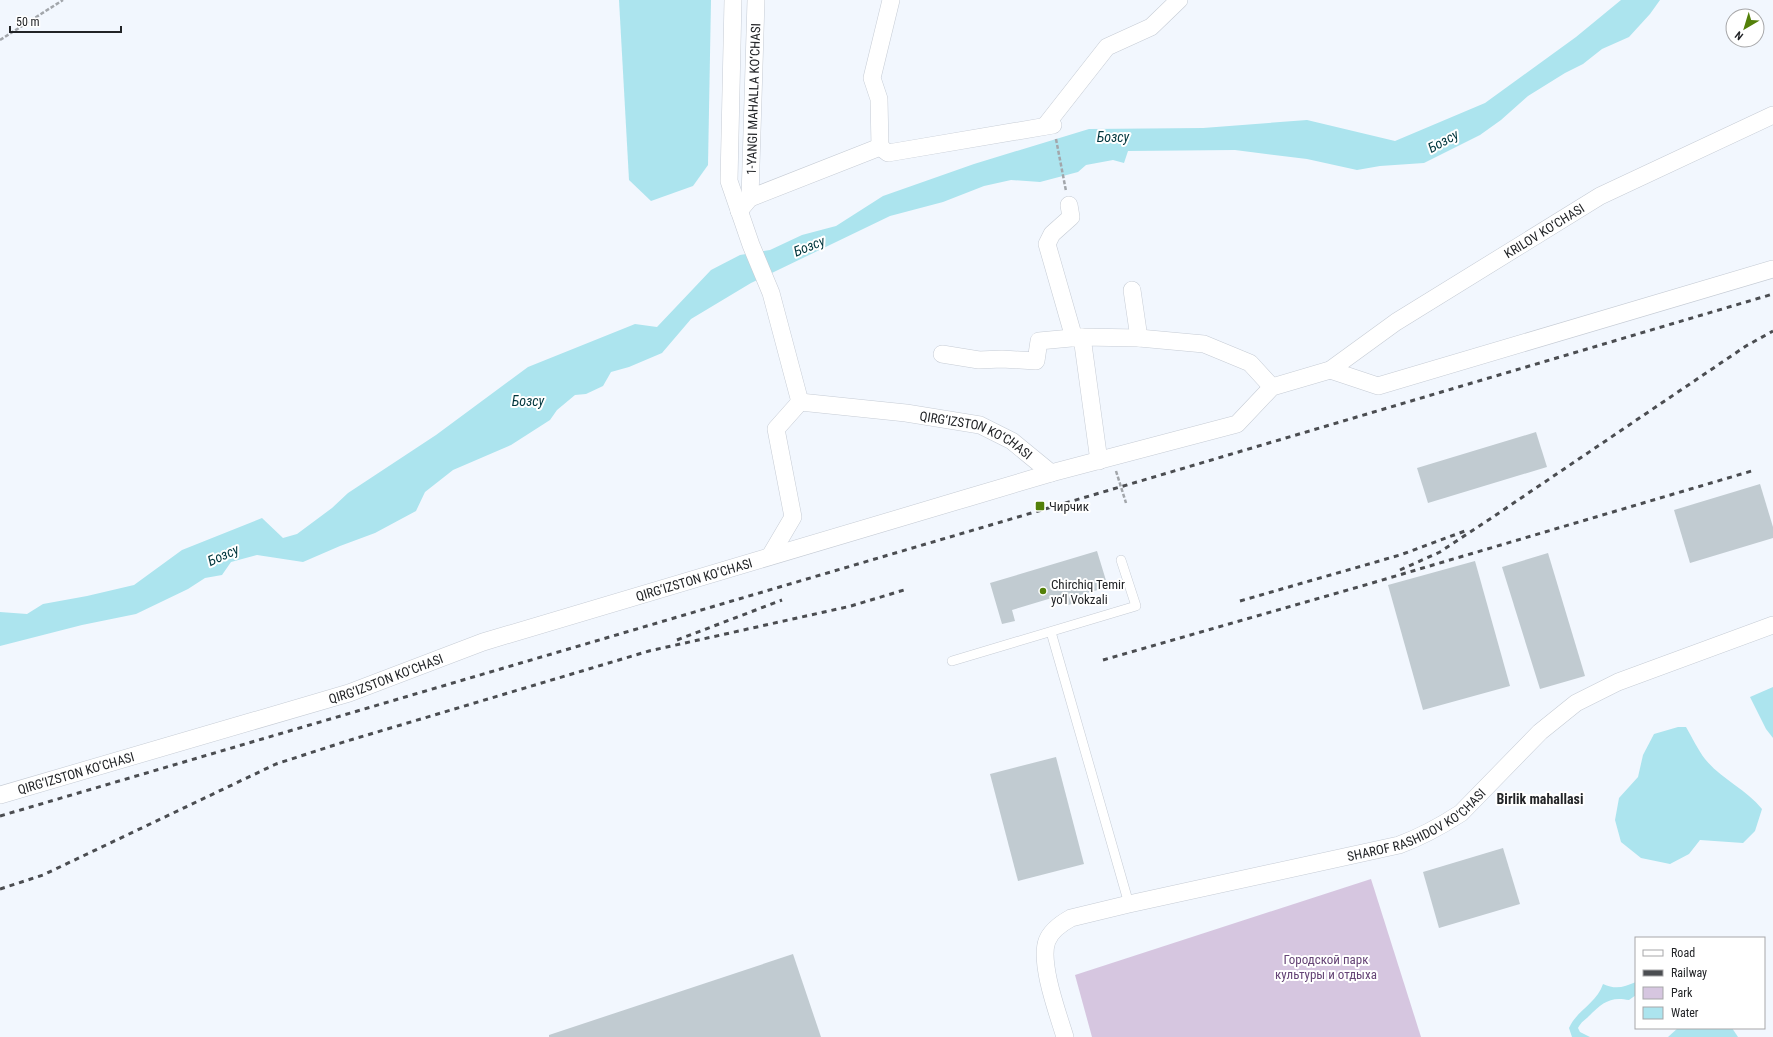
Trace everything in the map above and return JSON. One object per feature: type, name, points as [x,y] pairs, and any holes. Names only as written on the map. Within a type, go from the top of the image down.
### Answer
[{"type":"street","points":[[733,0],[729,181],[751,245],[771,292],[800,402]]},
{"type":"street","name":"1-YANGI MAHALLA KO‘CHASI","points":[[750,198],[756,0]]},
{"type":"street","points":[[891,0],[872,78],[879,100],[880,147],[888,153],[1049,126],[1107,47],[1151,27],[1179,0]]},
{"type":"street","name":"KRILOV KO‘CHASI","points":[[1330,370],[1396,322],[1600,196],[1773,115]]},
{"type":"street","name":"1-YANGI MAHALLA KO‘CHASI","points":[[739,211],[750,198],[880,147]]},
{"type":"street","points":[[1069,205],[1071,217],[1052,234],[1047,244],[1078,338],[1106,459]]},
{"type":"street","points":[[942,354],[979,360],[1002,359],[1036,361],[1040,341],[1078,338],[1139,338],[1204,344],[1250,363],[1272,386],[1330,370],[1378,386],[1773,269]]},
{"type":"street","points":[[1132,290],[1139,338]]},
{"type":"street","name":"QIRG‘IZSTON KO‘CHASI","points":[[0,795],[349,693],[483,642],[1051,473],[1237,424],[1272,386]]},
{"type":"street","name":"QIRG‘IZSTON KO‘CHASI","points":[[770,556],[793,517],[776,429],[800,402],[906,413],[980,425],[1012,441],[1051,473]]},
{"type":"street","name":"SHAROF RASHIDOV KO'CHASI","points":[[1065,1037],[1045,962],[1047,941],[1057,927],[1071,918],[1399,845],[1415,839],[1446,823],[1461,813],[1540,732],[1576,703],[1618,682],[1773,625]]},
{"type":"lane","points":[[952,661],[1136,606],[1121,560]]},
{"type":"lane","points":[[1051,632],[1129,904]]},
{"type":"path","points":[[0,40],[63,0]]},
{"type":"path","points":[[1049,126],[1069,205]]},
{"type":"path","points":[[1106,459],[1126,503]]},
{"type":"green space","name":"Городской парк культуры и отдыха","points":[[1371,879],[1421,1037],[1092,1037],[1075,975]]},
{"type":"water","points":[[619,0],[711,0],[708,165],[693,186],[651,201],[629,180]]},
{"type":"water","name":"Бозсу","points":[[1621,0],[1660,0],[1650,14],[1629,37],[1602,49],[1583,64],[1565,73],[1528,96],[1501,120],[1480,135],[1424,163],[1380,166],[1357,170],[1307,159],[1235,150],[1128,151],[1124,163],[1113,160],[1086,165],[1078,172],[1040,182],[1011,180],[984,186],[943,202],[890,216],[751,283],[691,319],[662,353],[629,367],[611,372],[603,386],[586,394],[575,395],[557,410],[550,420],[511,445],[453,470],[425,492],[416,511],[375,533],[303,562],[257,555],[231,562],[222,575],[205,578],[188,589],[136,614],[82,625],[0,646],[0,612],[27,614],[43,604],[134,585],[182,550],[262,518],[283,538],[297,534],[332,508],[348,493],[436,435],[528,367],[635,324],[657,327],[711,270],[740,255],[770,250],[802,235],[836,226],[883,196],[974,164],[1089,129],[1203,128],[1307,120],[1395,141],[1485,103],[1576,37]]},
{"type":"water","points":[[1773,687],[1773,738],[1766,729],[1750,697]]},
{"type":"water","points":[[1678,727],[1686,727],[1700,752],[1711,766],[1749,796],[1762,809],[1755,831],[1743,843],[1700,840],[1689,854],[1670,864],[1641,858],[1621,842],[1615,820],[1619,798],[1638,777],[1643,755],[1654,734]]},
{"type":"water","points":[[1635,982],[1635,996],[1629,1000],[1617,999],[1602,1004],[1580,1024],[1578,1028],[1580,1032],[1590,1037],[1572,1037],[1569,1028],[1577,1016],[1592,1002],[1603,984],[1612,987]]},
{"type":"water","points":[[1677,1029],[1733,1029],[1738,1037],[1668,1037]]},
{"type":"building","points":[[1536,432],[1547,467],[1428,503],[1417,468]]},
{"type":"building","points":[[1760,484],[1773,527],[1773,538],[1690,563],[1674,510]]},
{"type":"building","name":"Chirchiq Temir yo‘l Vokzali","points":[[1097,551],[1108,587],[1080,595],[1082,601],[1068,605],[1065,594],[1012,610],[1015,621],[1002,624],[990,583]]},
{"type":"building","points":[[1548,553],[1585,676],[1540,689],[1502,567]]},
{"type":"building","points":[[1475,561],[1510,686],[1423,710],[1388,585]]},
{"type":"building","points":[[1056,757],[1084,864],[1018,881],[990,774]]},
{"type":"building","points":[[1503,848],[1520,904],[1439,928],[1423,872]]},
{"type":"building","points":[[793,954],[821,1037],[549,1037],[549,1035]]},
{"type":"railway","points":[[0,816],[1773,294]]},
{"type":"railway","points":[[1400,570],[1440,552],[1746,346],[1773,331]]},
{"type":"railway","points":[[1103,660],[1372,583],[1755,470]]},
{"type":"railway","points":[[1240,601],[1400,555],[1465,531]]},
{"type":"railway","points":[[0,889],[43,875],[276,764],[347,741],[649,651],[851,606],[904,590]]},
{"type":"railway","points":[[677,640],[782,600]]},
{"type":"place","name":"Чирчик","points":[[1040,506]]},
{"type":"place","name":"Chirchiq Temir yo‘l Vokzali","points":[[1043,591]]},
{"type":"district","name":"Birlik mahallasi","points":[[1540,799]]}]
